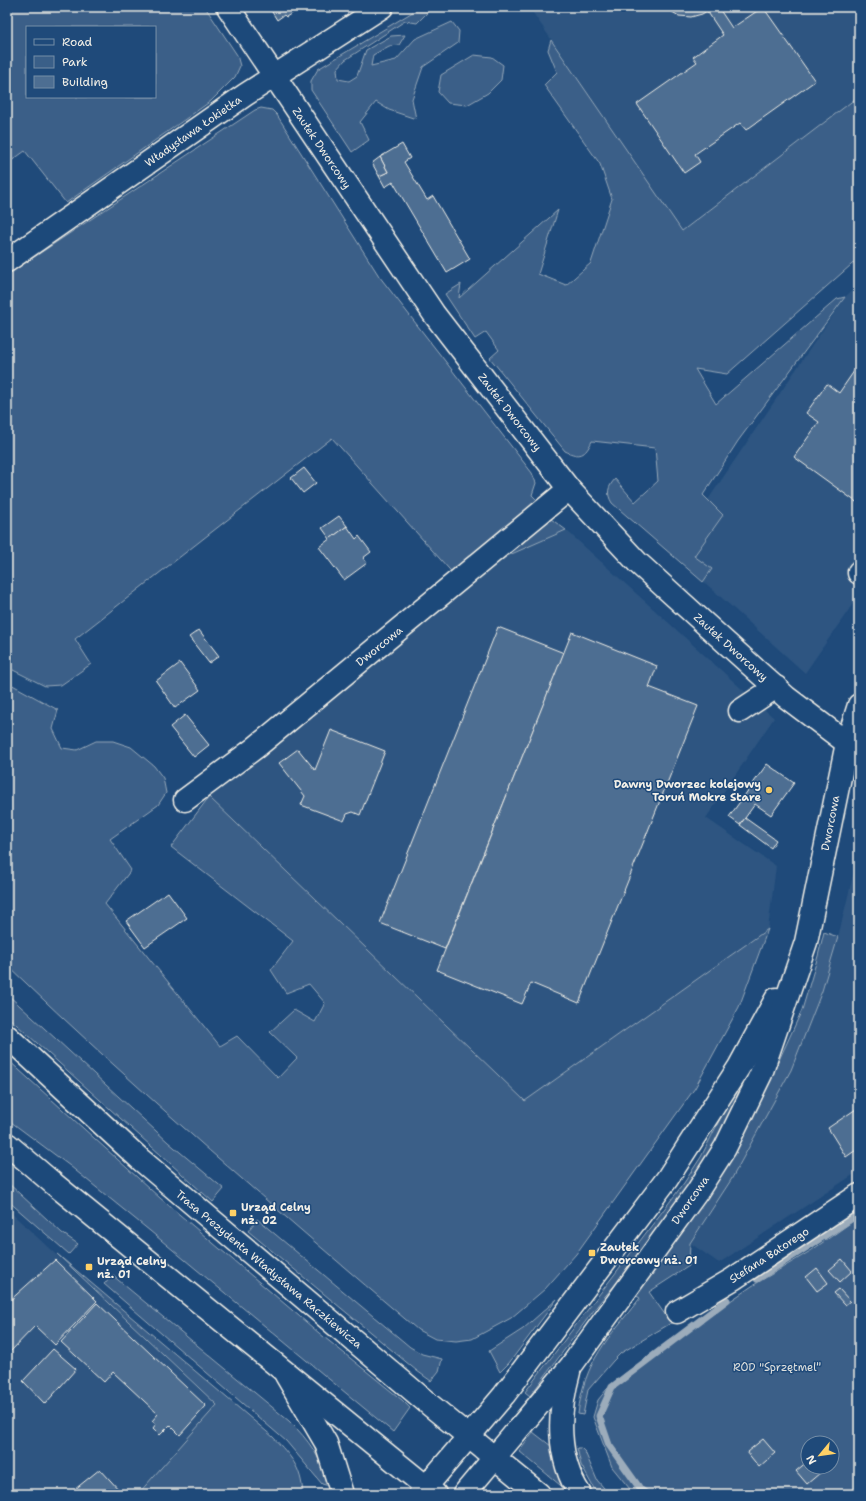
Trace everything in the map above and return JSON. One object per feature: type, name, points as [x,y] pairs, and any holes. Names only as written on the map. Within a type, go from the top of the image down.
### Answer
[{"type":"street","name":"Zaułek Dworcowy","points":[[228,7],[434,314],[569,489],[638,563],[776,687],[853,750]]},
{"type":"street","name":"Władysława Łokietka","points":[[7,261],[274,76],[382,7]]},
{"type":"street","name":"Dworcowa","points":[[185,800],[255,748],[569,489]]},
{"type":"street","points":[[740,711],[776,687]]},
{"type":"street","name":"Dworcowa","points":[[469,1488],[570,1366],[697,1192],[725,1148],[761,1074],[806,942],[853,750],[859,705]]},
{"type":"street","name":"Dworcowa","points":[[427,1492],[447,1462],[504,1395],[667,1179],[739,1067],[806,942]]},
{"type":"street","name":"Trasa Prezydenta Władysława Raczkiewicza","points":[[7,1036],[141,1160],[468,1437],[539,1494]]},
{"type":"street","points":[[7,1144],[285,1372],[427,1492]]},
{"type":"street","name":"Stefana Batorego","points":[[677,1312],[732,1279],[859,1195]]},
{"type":"street","points":[[570,1366],[563,1393],[561,1440],[566,1465],[580,1494]]},
{"type":"street","points":[[285,1372],[326,1444],[342,1494]]},
{"type":"shaded area","points":[[529,7],[859,7],[859,96],[682,231]]},
{"type":"shaded area","points":[[859,284],[859,595],[805,673],[672,553],[845,297]]},
{"type":"shaded area","points":[[566,530],[774,718],[706,818],[776,866],[768,929],[525,1102],[209,797],[507,556]]},
{"type":"shaded area","points":[[859,851],[859,1171],[719,1263],[690,1243],[731,1180],[791,1070],[822,991],[838,937]]},
{"type":"shaded area","points":[[7,1209],[217,1405],[138,1494],[7,1494]]},
{"type":"green space","points":[[7,7],[205,7],[237,55],[240,66],[235,77],[211,101],[66,203],[25,151],[7,164]]},
{"type":"green space","points":[[421,7],[429,7],[427,13],[417,23],[405,21],[345,60],[337,69],[338,79],[349,81],[357,76],[366,50],[391,36],[405,35],[399,45],[389,46],[373,55],[371,66],[396,60],[415,39],[452,22],[459,31],[458,43],[423,67],[412,99],[416,119],[389,110],[376,102],[360,122],[369,140],[352,152],[311,90],[311,81],[318,69]]},
{"type":"green space","points":[[551,40],[682,231],[859,96],[859,258],[727,374],[695,369],[716,404],[837,299],[845,297],[738,441],[703,495],[723,515],[694,556],[712,569],[703,582],[612,503],[610,499],[608,493],[615,479],[635,502],[658,481],[655,448],[592,441],[587,450],[582,454],[578,455],[565,451],[490,358],[499,350],[486,332],[475,339],[445,294],[461,284],[459,298],[558,210],[538,274],[566,285],[591,263],[612,199],[600,164],[544,85],[557,72],[548,50]]},
{"type":"green space","points":[[474,55],[492,57],[503,65],[501,80],[488,93],[467,105],[448,103],[438,92],[441,75]]},
{"type":"green space","points":[[261,108],[272,110],[277,115],[379,276],[532,473],[536,483],[532,495],[538,501],[457,578],[332,438],[75,639],[91,664],[61,685],[45,686],[7,667],[7,275],[255,110]]},
{"type":"green space","points":[[551,519],[566,530],[507,556]]},
{"type":"green space","points":[[7,682],[58,710],[53,729],[62,748],[77,750],[96,741],[113,741],[131,747],[154,766],[163,778],[166,793],[158,805],[110,839],[131,870],[105,904],[220,1046],[237,1036],[278,1078],[297,1058],[270,1032],[294,1010],[315,1022],[325,1003],[309,984],[286,993],[271,970],[293,941],[171,847],[209,797],[525,1101],[768,929],[739,1007],[695,1088],[576,1254],[545,1289],[511,1318],[472,1339],[456,1341],[435,1339],[418,1330],[261,1196],[158,1105],[7,965]]},
{"type":"green space","points":[[824,932],[838,937],[822,991],[791,1070],[731,1180],[690,1243],[689,1266],[649,1292],[671,1323],[621,1353],[588,1390],[583,1415],[578,1414],[581,1395],[592,1365],[608,1339],[640,1298],[633,1294],[709,1192],[752,1119],[802,1010]]},
{"type":"green space","points":[[7,994],[168,1142],[224,1189],[213,1202],[7,1016]]},
{"type":"green space","points":[[766,1048],[703,1166],[634,1263],[600,1302],[530,1396],[525,1392],[684,1183],[701,1157],[738,1083]]},
{"type":"green space","points":[[7,1059],[160,1198],[319,1333],[402,1400],[410,1408],[393,1432],[70,1166],[7,1119]]},
{"type":"green space","points":[[7,1182],[62,1233],[78,1244],[69,1254],[7,1200]]},
{"type":"green space","name":"ROD \"Sprzętmel\"","points":[[859,1217],[859,1494],[634,1494],[612,1467],[593,1417],[598,1400],[607,1389],[627,1372],[752,1286],[812,1250]]},
{"type":"green space","points":[[257,1219],[410,1347],[422,1354],[442,1359],[439,1371],[431,1381],[248,1231]]},
{"type":"green space","points":[[57,1254],[273,1437],[294,1462],[300,1476],[303,1494],[138,1494],[217,1405]]},
{"type":"green space","points":[[112,1275],[289,1421],[303,1435],[314,1450],[323,1467],[329,1486],[322,1484],[286,1441],[104,1284]]},
{"type":"green space","points":[[557,1299],[509,1363],[500,1372],[489,1351],[523,1329]]},
{"type":"green space","points":[[533,1432],[551,1446],[556,1465],[566,1490],[519,1451]]},
{"type":"green space","points":[[577,1448],[581,1448],[585,1452],[597,1480],[609,1494],[597,1494],[581,1465]]},
{"type":"building","points":[[269,7],[302,7],[286,17],[284,15],[277,20]]},
{"type":"building","points":[[664,7],[713,7],[702,14],[691,17],[679,16]]},
{"type":"building","points":[[713,7],[718,7],[732,28],[763,7],[815,81],[746,130],[740,123],[695,154],[700,162],[684,173],[637,104],[697,62],[693,57],[723,35],[707,11]]},
{"type":"building","points":[[402,144],[410,158],[404,162],[427,200],[433,196],[470,259],[447,273],[393,182],[385,187],[379,176],[388,172],[380,157]]},
{"type":"building","points":[[380,157],[388,172],[379,176],[372,163]]},
{"type":"building","points":[[859,364],[859,504],[794,457],[819,422],[806,413],[827,384],[839,393]]},
{"type":"building","points":[[304,468],[316,483],[303,493],[291,478]]},
{"type":"building","points":[[339,516],[347,526],[330,539],[322,528]]},
{"type":"building","points":[[347,526],[356,539],[359,536],[371,552],[363,558],[367,563],[344,580],[319,547]]},
{"type":"building","points":[[498,627],[564,653],[445,949],[380,923]]},
{"type":"building","points":[[199,630],[219,656],[209,663],[189,637]]},
{"type":"building","points":[[572,632],[657,666],[649,687],[698,706],[579,1003],[531,983],[522,1004],[437,970]]},
{"type":"building","points":[[180,663],[200,690],[175,708],[156,681]]},
{"type":"building","points":[[185,715],[209,745],[194,757],[170,727]]},
{"type":"building","points":[[331,730],[385,751],[360,815],[353,812],[347,814],[344,821],[301,805],[305,796],[279,763],[298,749],[315,770]]},
{"type":"building","name":"Dawny Dworzec kolejowy Toruń Mokre Stare","points":[[767,764],[794,783],[771,815],[755,804],[740,825],[729,817]]},
{"type":"building","points":[[745,818],[776,840],[771,848],[740,825]]},
{"type":"building","points":[[168,892],[187,918],[145,947],[126,921]]},
{"type":"building","points":[[859,1107],[859,1148],[846,1157],[828,1128]]},
{"type":"building","points":[[842,1259],[852,1271],[840,1282],[829,1270]]},
{"type":"building","points":[[55,1260],[97,1301],[55,1345],[35,1326],[10,1352],[7,1348],[7,1303]]},
{"type":"building","points":[[817,1268],[828,1283],[817,1291],[806,1277]]},
{"type":"building","points":[[839,1289],[850,1301],[845,1305],[834,1293]]},
{"type":"building","points":[[97,1303],[206,1406],[180,1435],[170,1425],[160,1435],[153,1428],[156,1424],[152,1421],[158,1414],[113,1372],[104,1382],[61,1342]]},
{"type":"building","points":[[53,1349],[76,1369],[45,1404],[23,1381]]},
{"type":"building","points":[[763,1439],[775,1453],[759,1467],[747,1452]]},
{"type":"building","points":[[800,1468],[800,1475],[818,1475],[807,1484],[796,1471]]},
{"type":"building","points":[[100,1469],[120,1491],[117,1494],[69,1494]]},
{"type":"waterway","points":[[757,1279],[857,1215]]},
{"type":"waterway","points":[[647,1494],[641,1490],[609,1445],[599,1416],[612,1387],[727,1300]]},
{"type":"place","name":"Dawny Dworzec kolejowy Toruń Mokre Stare","points":[[769,790]]},
{"type":"place","name":"Urząd Celny nż. 02","points":[[233,1213]]},
{"type":"place","name":"Zaułek Dworcowy nż. 01","points":[[592,1253]]},
{"type":"place","name":"Urząd Celny nż. 01","points":[[89,1267]]}]
